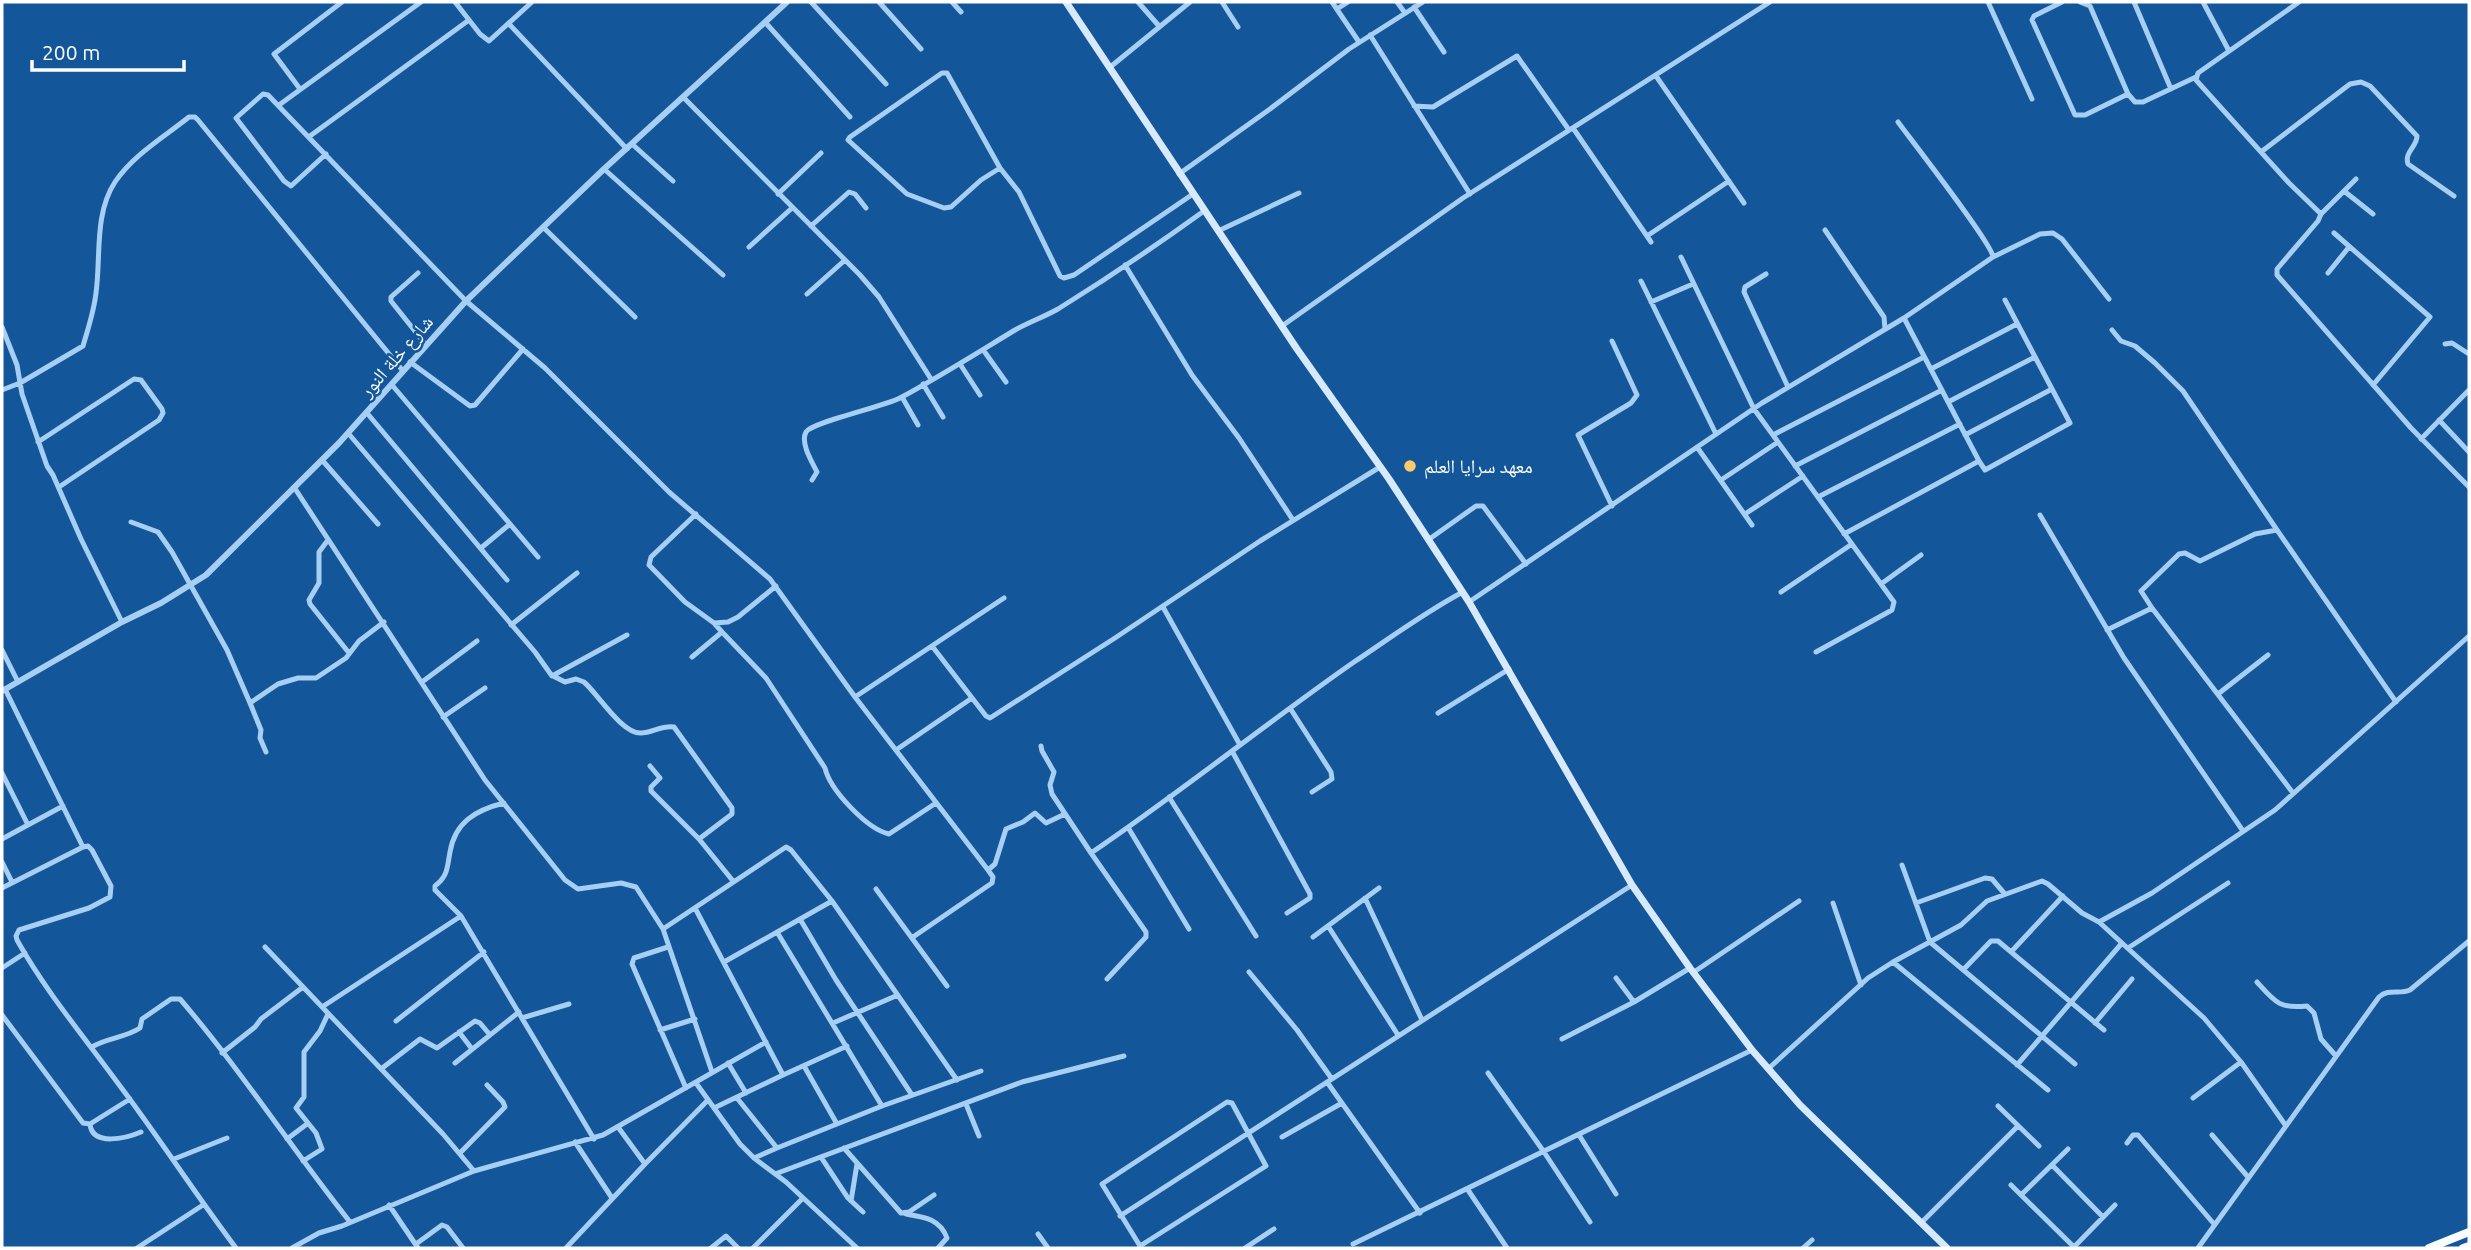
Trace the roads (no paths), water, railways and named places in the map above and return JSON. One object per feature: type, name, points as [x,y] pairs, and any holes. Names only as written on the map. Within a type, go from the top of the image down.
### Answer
[{"type":"highway","points":[[2429,1248],[2469,1232]]},
{"type":"highway","points":[[2463,1248],[2469,1246]]},
{"type":"main road","points":[[1066,2],[1469,603],[1632,885],[1692,970],[1752,1050],[1800,1105],[1947,1248]]},
{"type":"street","points":[[300,89],[274,54],[342,2]]},
{"type":"street","points":[[279,105],[421,2]]},
{"type":"street","points":[[455,2],[489,41],[532,2]]},
{"type":"street","name":"شارع خلة النور","points":[[3,690],[122,622],[161,603],[206,575],[367,413],[466,300],[604,169],[787,2]]},
{"type":"street","points":[[811,2],[886,84]]},
{"type":"street","points":[[879,2],[921,49]]},
{"type":"street","points":[[952,2],[961,12]]},
{"type":"street","points":[[1138,2],[1160,26]]},
{"type":"street","points":[[1109,68],[1189,2]]},
{"type":"street","points":[[1222,2],[1238,27]]},
{"type":"street","points":[[1332,2],[1359,42]]},
{"type":"street","points":[[1337,9],[1348,2]]},
{"type":"street","points":[[1397,2],[1405,13]]},
{"type":"street","points":[[1180,174],[1359,42],[1423,2]]},
{"type":"street","points":[[1282,326],[1470,194],[1770,2]]},
{"type":"street","points":[[1988,2],[2032,99]]},
{"type":"street","points":[[2062,2],[2034,16],[2032,20],[2074,113],[2078,117],[2085,115],[2128,94]]},
{"type":"street","points":[[2080,2],[2090,6],[2128,94],[2134,102],[2143,102],[2196,77],[2299,2]]},
{"type":"street","points":[[2134,2],[2171,89]]},
{"type":"street","points":[[2203,2],[2229,51]]},
{"type":"street","points":[[1414,7],[1444,52]]},
{"type":"street","points":[[310,136],[469,20]]},
{"type":"street","points":[[765,22],[850,117]]},
{"type":"street","points":[[509,23],[629,147],[673,181]]},
{"type":"street","points":[[1370,35],[1470,194]]},
{"type":"street","points":[[1414,106],[1433,107],[1517,56],[1520,57],[1651,242]]},
{"type":"street","points":[[1000,168],[981,180],[951,207],[944,208],[907,194],[848,140],[942,73],[947,73],[1000,168],[1018,192],[1064,278],[1074,275],[1193,194]]},
{"type":"street","points":[[1656,76],[1744,202]]},
{"type":"street","points":[[2196,77],[2197,84],[2321,214]]},
{"type":"street","points":[[2261,152],[2350,84],[2365,83],[2417,136],[2416,143],[2407,155],[2408,164],[2454,196]]},
{"type":"street","points":[[326,153],[291,186],[284,181],[236,118],[263,94],[279,105],[310,136],[466,300],[523,349],[669,492],[776,586],[855,697],[992,877],[992,883],[913,937]]},
{"type":"street","points":[[683,97],[845,260],[878,297],[931,379]]},
{"type":"street","points":[[2,390],[20,383],[83,346],[96,295],[97,247],[114,184],[127,166],[189,117],[198,120],[403,371]]},
{"type":"street","points":[[1898,122],[1978,231],[1994,254],[1993,257]]},
{"type":"street","points":[[778,194],[821,153]]},
{"type":"street","points":[[604,169],[723,275]]},
{"type":"street","points":[[2356,178],[2321,214],[2277,269],[2277,275],[2421,439],[2469,487]]},
{"type":"street","points":[[1647,236],[1729,181]]},
{"type":"street","points":[[2344,191],[2373,214]]},
{"type":"street","points":[[811,226],[849,192],[855,194],[866,208]]},
{"type":"street","points":[[1218,231],[1299,193]]},
{"type":"street","points":[[750,247],[792,208]]},
{"type":"street","points":[[812,480],[817,472],[804,441],[806,431],[819,424],[902,397],[984,351],[1013,331],[1056,310],[1205,211]]},
{"type":"street","points":[[543,227],[635,317]]},
{"type":"street","points":[[1825,230],[1884,317],[1885,329]]},
{"type":"street","points":[[1469,603],[1788,387],[1904,318],[1993,257],[2040,234],[2053,233],[2062,239],[2109,299]]},
{"type":"street","points":[[2334,233],[2430,317],[2373,385]]},
{"type":"street","points":[[2328,273],[2350,247]]},
{"type":"street","points":[[1681,257],[1754,409],[1894,602],[1892,610],[1816,652]]},
{"type":"street","points":[[807,294],[845,260]]},
{"type":"street","points":[[1125,265],[1192,375],[1239,438],[1293,520]]},
{"type":"street","points":[[418,273],[391,297],[391,301],[426,345]]},
{"type":"street","points":[[1766,274],[1745,287],[1744,292],[1788,387]]},
{"type":"street","points":[[1641,281],[1716,434]]},
{"type":"street","points":[[1651,302],[1693,284]]},
{"type":"street","points":[[1904,318],[1985,470],[2070,423],[2005,300]]},
{"type":"street","points":[[1931,369],[2017,324]]},
{"type":"street","points":[[2,327],[17,365],[20,383],[47,466],[122,622]]},
{"type":"street","points":[[2112,330],[2121,341],[2136,346],[2183,391],[2396,702]]},
{"type":"street","points":[[1612,341],[1637,395],[1631,402],[1578,435],[1612,506]]},
{"type":"street","points":[[2445,344],[2452,343],[2469,354]]},
{"type":"street","points":[[411,362],[470,405],[475,405],[523,349]]},
{"type":"street","points":[[984,351],[1006,382]]},
{"type":"street","points":[[1773,435],[1924,357]]},
{"type":"street","points":[[1948,402],[2035,357]]},
{"type":"street","points":[[960,365],[980,395]]},
{"type":"street","points":[[38,442],[134,379],[141,380],[162,409],[163,414],[159,420],[59,487]]},
{"type":"street","points":[[923,384],[943,417]]},
{"type":"street","points":[[392,385],[538,557]]},
{"type":"street","points":[[1965,435],[2052,389]]},
{"type":"street","points":[[1796,466],[1941,390]]},
{"type":"street","points":[[2421,439],[2469,390]]},
{"type":"street","points":[[902,397],[918,425]]},
{"type":"street","points":[[367,413],[507,580]]},
{"type":"street","points":[[2439,421],[2468,448]]},
{"type":"street","points":[[1818,497],[1960,425]]},
{"type":"street","points":[[348,432],[553,677],[565,682],[584,682],[625,726],[635,733],[674,727],[733,810],[732,814],[699,839]]},
{"type":"street","points":[[1721,480],[1778,442]]},
{"type":"street","points":[[1697,447],[1752,525]]},
{"type":"street","points":[[322,460],[378,524]]},
{"type":"street","points":[[1844,534],[1979,461]]},
{"type":"street","points":[[932,646],[990,718],[1293,520],[1380,467]]},
{"type":"street","points":[[1745,514],[1803,476]]},
{"type":"street","points":[[294,488],[485,780],[565,880],[572,887],[584,889],[621,883],[636,887],[663,929],[712,1072]]},
{"type":"street","points":[[1428,540],[1476,506],[1483,506],[1526,564]]},
{"type":"street","points":[[696,514],[650,557],[649,562],[685,602],[714,623],[766,678],[825,768],[828,778],[863,819],[888,834],[936,803]]},
{"type":"street","points":[[2040,515],[2124,658],[2243,831]]},
{"type":"street","points":[[131,522],[158,532],[172,552],[227,650],[261,730],[261,742],[266,752]]},
{"type":"street","points":[[481,548],[510,524]]},
{"type":"street","points":[[2277,530],[2255,534],[2200,561],[2185,553],[2179,554],[2141,591],[2292,793]]},
{"type":"street","points":[[328,540],[319,552],[319,583],[309,600],[349,653]]},
{"type":"street","points":[[1781,592],[1852,544]]},
{"type":"street","points":[[1881,584],[1921,555]]},
{"type":"street","points":[[511,625],[576,573]]},
{"type":"street","points":[[714,623],[732,621],[776,586]]},
{"type":"street","points":[[1091,853],[1129,829],[1290,708],[1417,618],[1461,593]]},
{"type":"street","points":[[855,697],[1004,598]]},
{"type":"street","points":[[1163,607],[1240,745]]},
{"type":"street","points":[[2107,630],[2152,608]]},
{"type":"street","points":[[250,704],[278,684],[291,679],[316,678],[346,658],[359,641],[384,622]]},
{"type":"street","points":[[692,657],[722,632]]},
{"type":"street","points":[[553,677],[627,635]]},
{"type":"street","points":[[2099,922],[2152,894],[2275,810],[2469,636]]},
{"type":"street","points":[[422,681],[477,641]]},
{"type":"street","points":[[2,650],[18,682]]},
{"type":"street","points":[[2218,694],[2267,655]]},
{"type":"street","points":[[1438,713],[1509,669]]},
{"type":"street","points":[[443,717],[485,688]]},
{"type":"street","points":[[3,690],[83,847]]},
{"type":"street","points":[[896,750],[972,698]]},
{"type":"street","points":[[1290,708],[1331,772],[1332,779],[1312,792]]},
{"type":"street","points":[[1041,746],[1055,772],[1050,789],[1146,934],[1107,979]]},
{"type":"street","points":[[1232,751],[1310,894],[1310,898],[1287,913]]},
{"type":"street","points":[[650,766],[660,778],[650,790],[699,839],[733,881]]},
{"type":"street","points":[[2,773],[28,825]]},
{"type":"street","points":[[1169,797],[1256,936]]},
{"type":"street","points":[[504,803],[477,811],[459,827],[452,844],[446,876],[435,886],[435,890],[461,916],[484,952],[594,1139]]},
{"type":"street","points":[[2,839],[64,806]]},
{"type":"street","points":[[988,870],[995,864],[1004,832],[1008,827],[1023,822],[1035,813],[1046,822],[1065,814]]},
{"type":"street","points":[[1129,829],[1189,929]]},
{"type":"street","points":[[2,888],[83,847],[88,846],[92,850],[111,886],[112,894],[107,900],[19,930],[16,936],[25,953],[236,1248]]},
{"type":"street","points":[[663,929],[788,847],[832,901],[957,1080]]},
{"type":"street","points":[[2,862],[12,883]]},
{"type":"street","points":[[1902,865],[1930,942],[2075,1064]]},
{"type":"street","points":[[1916,903],[1985,878],[1992,879],[2004,893]]},
{"type":"street","points":[[1768,1069],[1861,985],[1893,962],[1961,925],[1987,901],[2042,881],[2082,913],[2099,922],[2204,1018],[2241,1062],[2286,1126]]},
{"type":"street","points":[[2128,948],[2228,883]]},
{"type":"street","points":[[1120,1216],[1632,885]]},
{"type":"street","points":[[1313,937],[1379,888]]},
{"type":"street","points":[[876,889],[947,986]]},
{"type":"street","points":[[2011,952],[2063,896]]},
{"type":"street","points":[[1366,898],[1422,1020]]},
{"type":"street","points":[[724,962],[832,901]]},
{"type":"street","points":[[1562,1039],[1692,970],[1799,901]]},
{"type":"street","points":[[1833,903],[1861,985]]},
{"type":"street","points":[[695,908],[783,1075]]},
{"type":"street","points":[[322,1007],[461,916]]},
{"type":"street","points":[[800,919],[836,980],[912,1096]]},
{"type":"street","points":[[1328,926],[1398,1035]]},
{"type":"street","points":[[777,932],[882,1106]]},
{"type":"street","points":[[1963,970],[1991,941],[1997,941],[2104,1030]]},
{"type":"street","points":[[2198,1248],[2384,992],[2410,990],[2469,941]]},
{"type":"street","points":[[2017,1065],[2122,943]]},
{"type":"street","points":[[264,947],[474,1171]]},
{"type":"street","points":[[668,947],[639,956],[632,962],[686,1088]]},
{"type":"street","points":[[396,1021],[484,952]]},
{"type":"street","points":[[2,968],[25,953]]},
{"type":"street","points":[[1893,962],[2048,1090]]},
{"type":"street","points":[[1249,972],[1292,1023],[1342,1103],[1420,1213]]},
{"type":"street","points":[[1616,978],[1634,1002]]},
{"type":"street","points":[[2095,1023],[2132,979]]},
{"type":"street","points":[[2257,982],[2274,1002],[2284,1007],[2306,1006],[2314,1013],[2321,1039],[2336,1056]]},
{"type":"street","points":[[222,1053],[261,1019],[303,988]]},
{"type":"street","points":[[833,1023],[898,995]]},
{"type":"street","points":[[92,1047],[134,1032],[140,1028],[142,1019],[167,1001],[178,998],[274,1118],[350,1222]]},
{"type":"street","points":[[455,1063],[521,1015],[569,1004]]},
{"type":"street","points":[[303,1161],[322,1149],[316,1133],[296,1108],[304,1097],[303,1056],[328,1014]]},
{"type":"street","points":[[2,1015],[85,1125],[130,1099]]},
{"type":"street","points":[[660,1030],[695,1019]]},
{"type":"street","points":[[381,1069],[420,1039],[437,1048],[471,1022],[478,1021],[490,1035]]},
{"type":"street","points":[[459,1032],[472,1049]]},
{"type":"street","points":[[292,1248],[319,1233],[474,1171],[594,1139],[766,1042]]},
{"type":"street","points":[[714,1108],[847,1046]]},
{"type":"street","points":[[1353,1244],[1752,1050]]},
{"type":"street","points":[[775,1174],[1022,1082],[1124,1056]]},
{"type":"street","points":[[2193,1098],[2241,1062]]},
{"type":"street","points":[[728,1063],[746,1093]]},
{"type":"street","points":[[804,1066],[837,1124]]},
{"type":"street","points":[[754,1158],[882,1106],[981,1071]]},
{"type":"street","points":[[1488,1073],[1590,1222]]},
{"type":"street","points":[[696,1083],[732,1134],[754,1158],[803,1198],[857,1248]]},
{"type":"street","points":[[460,1153],[505,1107],[499,1096],[487,1085]]},
{"type":"street","points":[[737,1098],[777,1147]]},
{"type":"street","points":[[566,1248],[708,1100]]},
{"type":"street","points":[[1227,1102],[1232,1103],[1248,1133],[1266,1166],[1141,1246],[1138,1245],[1102,1184],[1227,1102]]},
{"type":"street","points":[[1282,1137],[1342,1103]]},
{"type":"street","points":[[965,1104],[979,1136]]},
{"type":"street","points":[[1998,1106],[2039,1146]]},
{"type":"street","points":[[90,1124],[92,1132],[105,1139],[141,1132]]},
{"type":"street","points":[[287,1139],[307,1124]]},
{"type":"street","points":[[1921,1223],[2018,1126]]},
{"type":"street","points":[[618,1127],[645,1164]]},
{"type":"street","points":[[1579,1135],[1616,1194]]},
{"type":"street","points":[[2127,1143],[2133,1135],[2138,1135],[2214,1224]]},
{"type":"street","points":[[2212,1135],[2248,1177]]},
{"type":"street","points":[[174,1159],[227,1138]]},
{"type":"street","points":[[575,1142],[612,1198]]},
{"type":"street","points":[[844,1148],[898,1211],[925,1217],[940,1225],[947,1238],[938,1248]]},
{"type":"street","points":[[2021,1195],[2068,1149]]},
{"type":"street","points":[[821,1157],[851,1201],[863,1212]]},
{"type":"street","points":[[851,1201],[857,1164]]},
{"type":"street","points":[[2052,1165],[2103,1217]]},
{"type":"street","points":[[2011,1185],[2073,1248],[2115,1205]]},
{"type":"street","points":[[1468,1190],[1507,1248]]},
{"type":"street","points":[[906,1214],[934,1195]]},
{"type":"street","points":[[753,1248],[803,1198]]},
{"type":"street","points":[[137,1248],[203,1205]]},
{"type":"street","points":[[389,1205],[417,1246],[438,1227],[444,1225],[463,1248]]},
{"type":"street","points":[[1245,1248],[1274,1229]]},
{"type":"street","points":[[1038,1234],[1048,1248]]},
{"type":"street","points":[[711,1248],[726,1236],[738,1248]]},
{"type":"street","points":[[1803,1248],[1812,1240]]},
{"type":"place","name":"معهد سرايا العلم","points":[[1410,466]]}]
